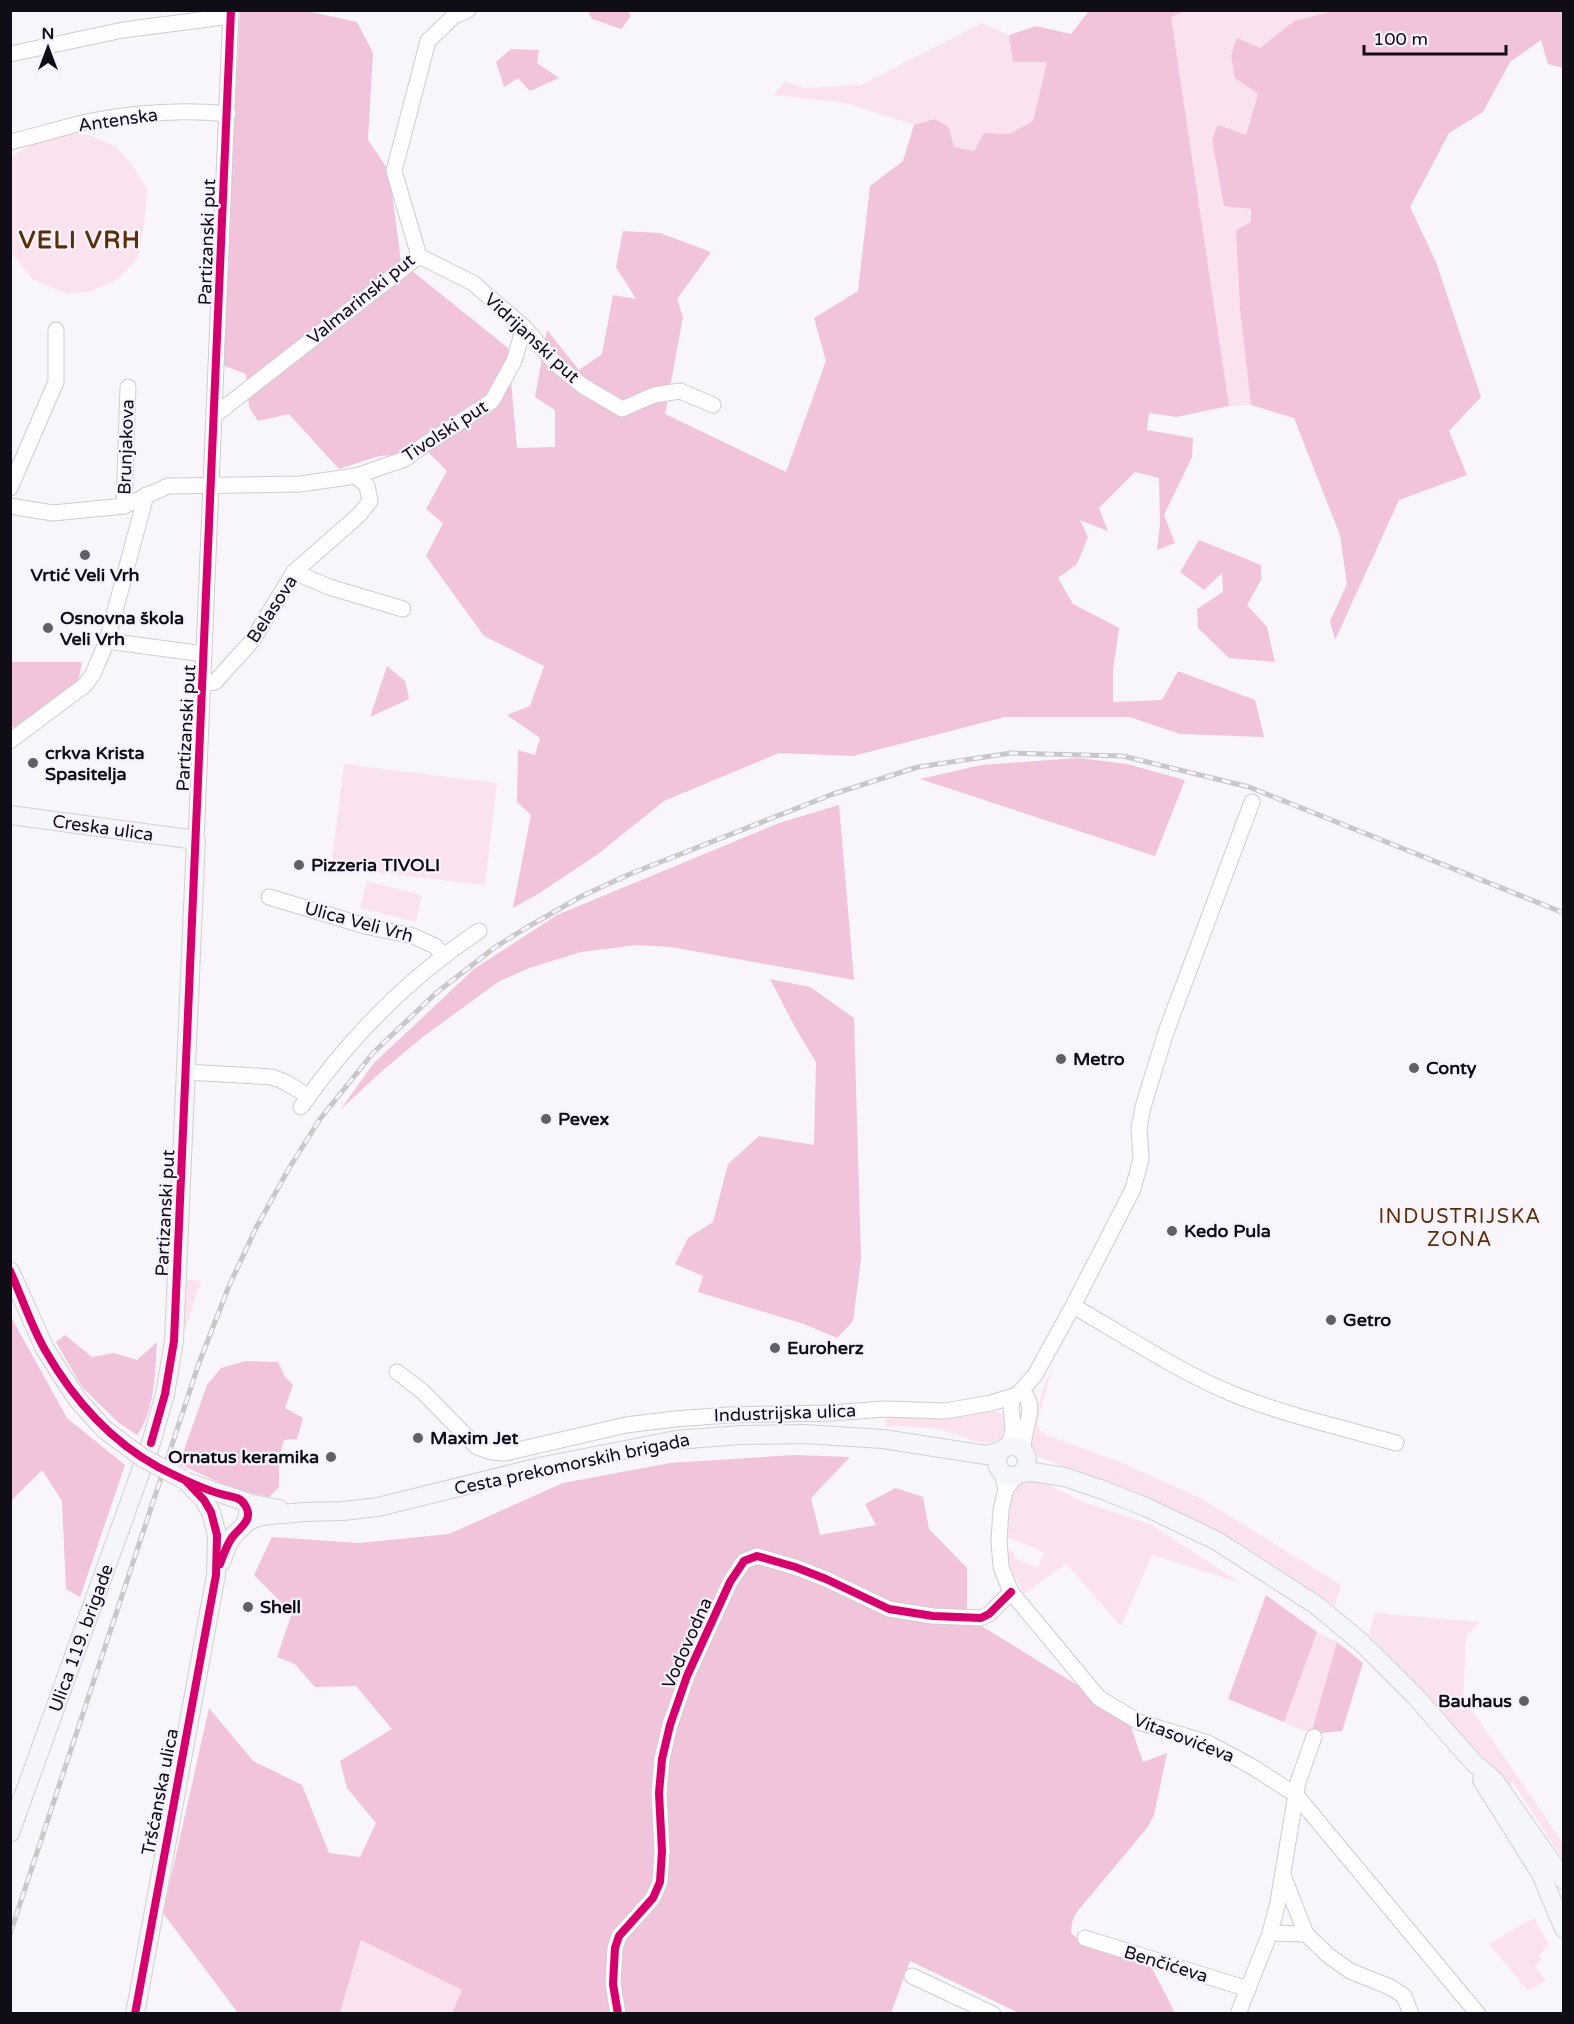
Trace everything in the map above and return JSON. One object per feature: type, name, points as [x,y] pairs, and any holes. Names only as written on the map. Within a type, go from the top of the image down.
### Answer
[{"type":"main road","name":"Creska ulica","points":[[10,815],[196,840]]},
{"type":"main road","name":"Partizanski put","points":[[151,1443],[165,1394],[174,1341],[196,840]]},
{"type":"main road","points":[[10,1271],[45,1349],[77,1399],[105,1430],[143,1458],[185,1481],[204,1500],[213,1519],[226,1533],[241,1527]]},
{"type":"main road","name":"Cesta prekomorskih brigada","points":[[241,1527],[261,1516],[378,1507],[544,1466],[676,1440],[740,1435],[806,1434],[883,1439],[1009,1464],[1032,1461],[1065,1477],[1138,1503],[1217,1541],[1316,1605],[1362,1643],[1416,1697],[1473,1762],[1494,1779],[1563,1880]]},
{"type":"main road","name":"Ulica 119. brigade","points":[[10,1833],[151,1443]]},
{"type":"main road","name":"Cesta prekomorskih brigada","points":[[185,1481],[260,1506],[304,1512]]},
{"type":"main road","points":[[236,1498],[248,1512],[241,1527],[229,1542],[216,1575],[217,1544],[213,1519],[214,1506],[220,1499],[236,1498]]},
{"type":"main road","name":"Tršćanska ulica","points":[[135,2013],[216,1575]]},
{"type":"main road","name":"Cesta prekomorskih brigada","points":[[1473,1762],[1486,1788],[1541,1874],[1563,1929]]},
{"type":"street","name":"Valmarinski put","points":[[215,415],[419,256],[394,171],[428,41],[454,16],[468,10]]},
{"type":"street","points":[[10,54],[123,30],[231,13]]},
{"type":"street","name":"Partizanski put","points":[[196,840],[231,13]]},
{"type":"street","name":"Antenska","points":[[10,142],[87,122],[127,115],[212,112],[228,114]]},
{"type":"street","name":"Vidrijanski put","points":[[419,256],[473,283],[524,327],[566,372],[583,386],[622,409],[654,395],[680,391],[713,405]]},
{"type":"street","name":"Tivolski put","points":[[212,485],[300,484],[356,476],[405,459],[492,400],[514,362],[524,327]]},
{"type":"street","points":[[10,488],[56,382],[56,330]]},
{"type":"street","name":"Brunjakova","points":[[124,506],[128,387]]},
{"type":"street","name":"Belasova","points":[[203,683],[215,682],[252,641],[294,572],[359,515],[370,501],[367,486],[356,476]]},
{"type":"street","name":"Brunjakova","points":[[10,506],[53,513],[124,506],[168,486],[212,485]]},
{"type":"street","points":[[10,741],[84,685],[93,674],[107,641],[146,495]]},
{"type":"street","points":[[294,572],[329,586],[403,609]]},
{"type":"street","points":[[107,641],[204,654]]},
{"type":"street","points":[[1018,1400],[1035,1375],[1073,1306],[1133,1189],[1141,1159],[1139,1128],[1141,1117],[1170,1024],[1252,802]]},
{"type":"street","name":"Ulica Veli Vrh","points":[[269,897],[369,927],[413,936],[435,946],[443,955]]},
{"type":"street","points":[[186,1072],[272,1077],[285,1082],[304,1102],[347,1046],[375,1016],[443,955],[479,931]]},
{"type":"street","points":[[1073,1306],[1203,1381],[1237,1396],[1396,1443]]},
{"type":"street","name":"Industrijska ulica","points":[[397,1372],[422,1391],[477,1447],[491,1452],[505,1453],[626,1425],[675,1419],[884,1409],[945,1411],[1018,1400]]},
{"type":"street","name":"Vitasovićeva","points":[[1018,1400],[1023,1437],[1009,1464],[1000,1518],[999,1541],[1001,1567],[1011,1592],[1099,1698],[1139,1722],[1208,1743],[1251,1766],[1296,1795],[1478,2013]]},
{"type":"street","name":"Vodovodna","points":[[618,2013],[614,1975],[615,1948],[619,1936],[653,1898],[660,1882],[662,1851],[659,1793],[662,1759],[670,1725],[687,1676],[730,1582],[744,1561],[757,1556],[775,1561],[826,1579],[890,1609],[933,1616],[981,1618],[989,1614],[1011,1592]]},
{"type":"street","points":[[1238,2013],[1270,1933],[1278,1902],[1298,1782],[1314,1737]]},
{"type":"street","points":[[1283,1875],[1306,1934],[1329,1956],[1350,1971],[1390,1987],[1404,1996],[1411,2013]]},
{"type":"street","points":[[1270,1933],[1306,1934]]},
{"type":"street","name":"Benčićeva","points":[[1084,1938],[1248,1989]]},
{"type":"street","points":[[912,1976],[993,2013]]},
{"type":"shaded area","points":[[1184,10],[1337,11],[1294,21],[1260,48],[1235,78],[1258,94],[1246,136],[1251,222],[1236,230],[1240,309],[1251,405],[1229,406],[1171,17]]},
{"type":"shaded area","points":[[1337,10],[1563,11],[1564,68],[1548,64],[1541,40],[1510,62],[1483,112],[1449,133],[1410,207],[1436,262],[1481,397],[1449,431],[1467,475],[1399,500],[1335,640],[1330,621],[1347,584],[1340,535],[1294,418],[1251,405],[1240,309],[1236,230],[1251,222],[1251,209],[1224,206],[1212,139],[1218,125],[1246,135],[1258,94],[1235,78],[1231,56],[1237,38],[1260,48],[1294,21]]},
{"type":"shaded area","points":[[240,11],[307,11],[357,22],[373,53],[368,140],[389,171],[401,262],[508,348],[517,448],[555,447],[555,410],[535,397],[547,330],[579,370],[602,354],[613,295],[636,299],[616,267],[623,231],[660,233],[711,252],[677,299],[683,317],[665,414],[786,472],[826,361],[814,318],[858,291],[870,186],[903,161],[914,125],[935,119],[949,127],[954,147],[974,151],[984,133],[1009,134],[1033,121],[1047,62],[1013,62],[1009,35],[1036,26],[1071,34],[1089,11],[1184,11],[1171,17],[1229,406],[1176,417],[1149,413],[1147,430],[1193,438],[1192,457],[1164,515],[1175,543],[1157,550],[1160,524],[1159,478],[1135,472],[1099,508],[1108,531],[1080,520],[1088,537],[1077,564],[1058,578],[1073,604],[1119,628],[1113,670],[1113,702],[1162,700],[1178,671],[1255,700],[1264,737],[1180,734],[1130,717],[1005,717],[853,756],[779,753],[664,801],[598,854],[513,908],[531,815],[517,802],[518,750],[535,755],[540,738],[507,715],[530,706],[544,666],[484,636],[426,556],[443,523],[426,509],[447,471],[428,452],[379,456],[339,469],[289,414],[258,421],[249,407],[246,374],[222,365]]},
{"type":"shaded area","points":[[588,11],[628,11],[631,16],[621,29],[592,19]]},
{"type":"shaded area","points":[[982,23],[1009,35],[1013,62],[1047,62],[1033,121],[1009,134],[984,133],[974,151],[954,147],[949,127],[935,119],[914,125],[846,103],[774,95],[784,81],[805,88],[861,85]]},
{"type":"shaded area","points":[[511,49],[539,50],[537,63],[559,78],[530,91],[518,78],[504,87],[496,62]]},
{"type":"shaded area","points":[[61,134],[89,135],[115,146],[132,165],[147,189],[138,258],[119,278],[89,292],[67,294],[32,279],[11,252],[10,161],[27,147]]},
{"type":"shaded area","points":[[1199,540],[1261,565],[1261,580],[1247,605],[1267,627],[1275,662],[1229,658],[1198,628],[1197,609],[1223,592],[1222,573],[1204,590],[1180,572]]},
{"type":"shaded area","points":[[10,662],[82,662],[78,683],[18,729],[11,726]]},
{"type":"shaded area","points":[[387,666],[405,681],[409,699],[370,717]]},
{"type":"shaded area","points":[[1078,758],[1127,764],[1185,780],[1155,856],[920,779],[981,765]]},
{"type":"shaded area","points":[[344,764],[497,783],[485,885],[331,867]]},
{"type":"shaded area","points":[[839,805],[854,980],[671,947],[637,945],[581,952],[529,968],[498,982],[424,1036],[340,1110],[374,1063],[474,969],[557,915],[779,823]]},
{"type":"shaded area","points":[[367,881],[422,895],[416,922],[360,908]]},
{"type":"shaded area","points":[[770,979],[810,987],[854,1018],[861,1259],[853,1321],[837,1338],[804,1324],[698,1292],[703,1276],[675,1264],[688,1238],[713,1222],[728,1164],[759,1136],[814,1145],[816,1062]]},
{"type":"shaded area","points":[[184,1279],[201,1281],[186,1326],[182,1325]]},
{"type":"shaded area","points":[[11,1317],[67,1418],[125,1465],[80,1597],[66,1589],[62,1501],[42,1470],[11,1501]]},
{"type":"shaded area","points":[[65,1335],[92,1357],[114,1353],[137,1360],[157,1342],[151,1403],[143,1426],[137,1435],[119,1423],[82,1387],[56,1342]]},
{"type":"shaded area","points":[[246,1361],[278,1362],[285,1377],[293,1385],[285,1408],[303,1418],[297,1439],[284,1440],[279,1459],[279,1487],[269,1497],[234,1489],[179,1464],[207,1385],[221,1368]]},
{"type":"shaded area","points":[[1054,1361],[1037,1423],[1040,1430],[1048,1436],[1120,1462],[1200,1498],[1341,1585],[1335,1606],[1219,1533],[1155,1502],[1087,1474],[1034,1456],[1029,1444],[1041,1395]]},
{"type":"shaded area","points":[[992,1408],[993,1411],[1002,1414],[1005,1421],[1001,1438],[994,1442],[979,1442],[935,1429],[906,1426],[885,1427],[886,1413]]},
{"type":"shaded area","points":[[794,1455],[850,1457],[811,1498],[820,1535],[876,1525],[865,1504],[896,1488],[923,1497],[929,1529],[967,1568],[967,1617],[1082,1688],[1130,1724],[1143,1762],[1167,1753],[1154,1815],[1147,1828],[1076,1913],[1071,1933],[1079,1940],[1149,1962],[1175,2013],[1019,2013],[910,1961],[891,2013],[747,2014],[745,2011],[742,2014],[452,2013],[462,1990],[361,1940],[340,2013],[238,2013],[163,1913],[209,1708],[253,1761],[302,1785],[329,1853],[360,1857],[376,1823],[347,1788],[340,1761],[392,1729],[356,1686],[315,1687],[295,1664],[277,1657],[292,1613],[254,1575],[272,1537],[359,1543],[449,1534],[563,1483],[670,1463]]},
{"type":"shaded area","points":[[1020,1479],[1041,1481],[1083,1502],[1150,1524],[1241,1583],[1152,1555],[1121,1626],[1066,1564],[1024,1594],[1009,1564],[1007,1549],[1014,1553],[1014,1558],[1038,1568],[1044,1552],[1007,1537],[1010,1498]]},
{"type":"shaded area","points":[[1266,1595],[1317,1632],[1284,1722],[1228,1699]]},
{"type":"shaded area","points":[[1375,1613],[1480,1622],[1466,1635],[1463,1699],[1563,1843],[1563,1860],[1513,1782],[1508,1787],[1369,1634]]},
{"type":"shaded area","points":[[1317,1632],[1337,1642],[1311,1734],[1284,1722]]},
{"type":"shaded area","points":[[1337,1642],[1363,1663],[1342,1731],[1311,1734]]},
{"type":"shaded area","points":[[1534,1918],[1549,1945],[1539,1956],[1542,1960],[1535,1966],[1545,1981],[1528,1991],[1489,1944]]},
{"type":"shaded area","points":[[361,1940],[462,1990],[452,2013],[340,2014]]},
{"type":"railway","points":[[10,1934],[199,1363],[229,1286],[256,1228],[320,1119],[373,1053],[436,993],[494,948],[582,896],[630,874],[833,794],[918,767],[1011,753],[1123,756],[1249,787],[1564,913]]},
{"type":"cycle path","points":[[151,1443],[165,1394],[174,1341],[231,10]]},
{"type":"cycle path","points":[[10,1271],[35,1331],[56,1368],[80,1401],[108,1431],[158,1467],[213,1492],[238,1498],[243,1502],[248,1511],[247,1520],[231,1539],[220,1564]]},
{"type":"cycle path","points":[[135,2014],[216,1575],[217,1535],[211,1512],[204,1500],[187,1482]]},
{"type":"cycle path","points":[[618,2014],[613,1984],[615,1948],[619,1936],[653,1898],[660,1882],[662,1851],[659,1793],[662,1759],[670,1725],[687,1676],[730,1582],[744,1561],[757,1556],[795,1567],[889,1609],[933,1616],[981,1618],[989,1614],[1011,1592]]},
{"type":"place","name":"Vrtić Veli Vrh","points":[[85,555]]},
{"type":"place","name":"Osnovna škola Veli Vrh","points":[[48,628]]},
{"type":"place","name":"crkva Krista Spasitelja","points":[[33,763]]},
{"type":"place","name":"Pizzeria TIVOLI","points":[[299,865]]},
{"type":"place","name":"Metro","points":[[1061,1059]]},
{"type":"place","name":"Conty","points":[[1414,1068]]},
{"type":"place","name":"Pevex","points":[[546,1119]]},
{"type":"place","name":"Kedo Pula","points":[[1172,1231]]},
{"type":"place","name":"Getro","points":[[1331,1320]]},
{"type":"place","name":"Euroherz","points":[[775,1348]]},
{"type":"place","name":"Maxim Jet","points":[[418,1438]]},
{"type":"place","name":"Ornatus keramika","points":[[331,1457]]},
{"type":"place","name":"Shell","points":[[248,1607]]},
{"type":"place","name":"Bauhaus","points":[[1524,1701]]},
{"type":"district","name":"VELI VRH","points":[[80,240]]},
{"type":"district","name":"INDUSTRIJSKA ZONA","points":[[1460,1228]]}]
